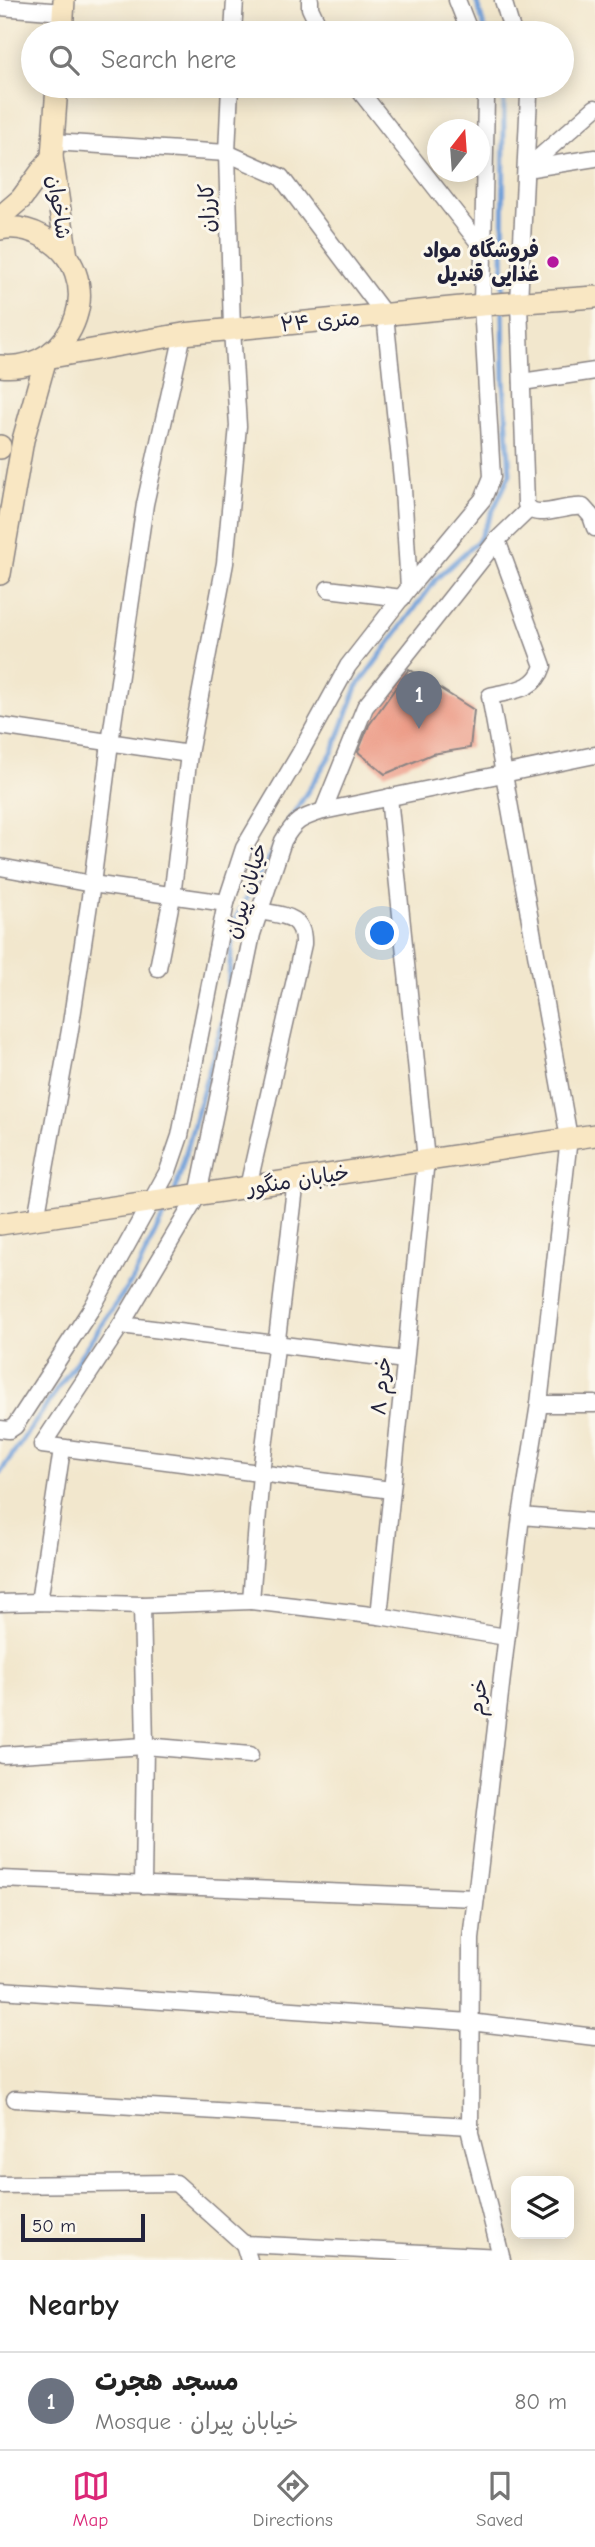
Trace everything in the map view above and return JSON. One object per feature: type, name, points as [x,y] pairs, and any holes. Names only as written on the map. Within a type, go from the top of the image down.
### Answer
[{"type":"street","points":[[234,21],[235,0]]},
{"type":"street","points":[[310,0],[310,8],[316,21]]},
{"type":"street","points":[[457,0],[465,21]]},
{"type":"street","points":[[503,0],[509,21]]},
{"type":"street","points":[[0,7],[63,15]]},
{"type":"street","name":"شاخوان","points":[[46,358],[64,343],[75,322],[79,300],[77,277],[67,257],[52,150],[56,98]]},
{"type":"street","name":"کارزان","points":[[158,968],[172,897],[189,754],[225,563],[238,426],[227,153],[229,98]]},
{"type":"street","points":[[365,98],[482,247]]},
{"type":"street","points":[[0,1429],[9,1430],[15,1426],[93,1306],[168,1171],[180,1136],[226,903],[233,877],[254,828],[299,755],[348,666],[483,499],[492,477],[482,305],[486,98]]},
{"type":"street","points":[[529,98],[519,303],[526,504],[528,510],[534,513],[583,507],[591,516],[595,528]]},
{"type":"street","points":[[526,169],[595,108]]},
{"type":"street","points":[[52,150],[227,153],[281,177],[384,315],[403,489],[405,593]]},
{"type":"street","name":"شاخوان","points":[[0,217],[21,199],[52,150]]},
{"type":"street","points":[[526,169],[595,158]]},
{"type":"street","points":[[0,229],[30,230],[50,240],[67,257]]},
{"type":"street","name":"۲۴ متری","points":[[0,366],[23,366],[46,358],[183,334],[482,305],[595,297]]},
{"type":"street","points":[[36,1219],[92,884],[145,504],[183,334]]},
{"type":"street","points":[[0,574],[23,440],[46,358]]},
{"type":"street","points":[[522,382],[595,371]]},
{"type":"street","points":[[323,810],[365,707],[497,540],[528,510]]},
{"type":"street","name":"خرم","points":[[497,540],[543,666],[533,685],[490,696],[569,1139],[539,1404],[506,1637],[471,1938],[470,2126],[501,2258]]},
{"type":"street","points":[[328,589],[405,593]]},
{"type":"street","points":[[0,726],[189,754]]},
{"type":"street","name":"خیابان پیران","points":[[62,1449],[42,1445],[121,1325],[198,1195],[259,911],[290,828],[298,820],[323,810],[595,755]]},
{"type":"street","name":"خرم ۸","points":[[379,1616],[426,1160],[389,797]]},
{"type":"street","points":[[0,867],[172,897],[226,903]]},
{"type":"street","points":[[248,1187],[303,944],[303,931],[298,922],[289,917],[259,911]]},
{"type":"street","name":"خیابان منگور","points":[[0,1223],[595,1135]]},
{"type":"street","points":[[251,1601],[261,1473],[296,1180]]},
{"type":"street","points":[[121,1325],[405,1360]]},
{"type":"street","points":[[539,1404],[595,1404]]},
{"type":"street","points":[[39,1602],[62,1449],[391,1490]]},
{"type":"street","points":[[522,1517],[595,1522]]},
{"type":"street","points":[[0,1603],[142,1605],[251,1601],[379,1616],[506,1637]]},
{"type":"street","points":[[142,1605],[145,1746],[143,1885]]},
{"type":"street","points":[[3,1755],[145,1746],[250,1755]]},
{"type":"street","points":[[0,1879],[476,1898]]},
{"type":"street","points":[[0,1990],[470,2022],[595,2037]]},
{"type":"street","points":[[15,2099],[470,2126]]},
{"type":"street","points":[[0,2185],[176,2183],[247,2252],[501,2258]]},
{"type":"building","points":[[409,669],[474,710],[470,748],[432,754],[385,774],[358,752],[369,725]]},
{"type":"waterway","points":[[476,0],[482,21]]},
{"type":"waterway","points":[[503,299],[504,98]]},
{"type":"waterway","points":[[287,824],[333,751],[357,687],[437,578],[479,540],[510,474],[503,309]]},
{"type":"waterway","points":[[175,1192],[226,1009],[234,921],[274,848]]},
{"type":"waterway","points":[[0,1473],[133,1279],[169,1204]]},
{"type":"place","name":"فروشگاه مواد غذایی قندیل","points":[[553,262]]},
{"type":"place","name":"مسجد هجرت","points":[[419,729]]}]
